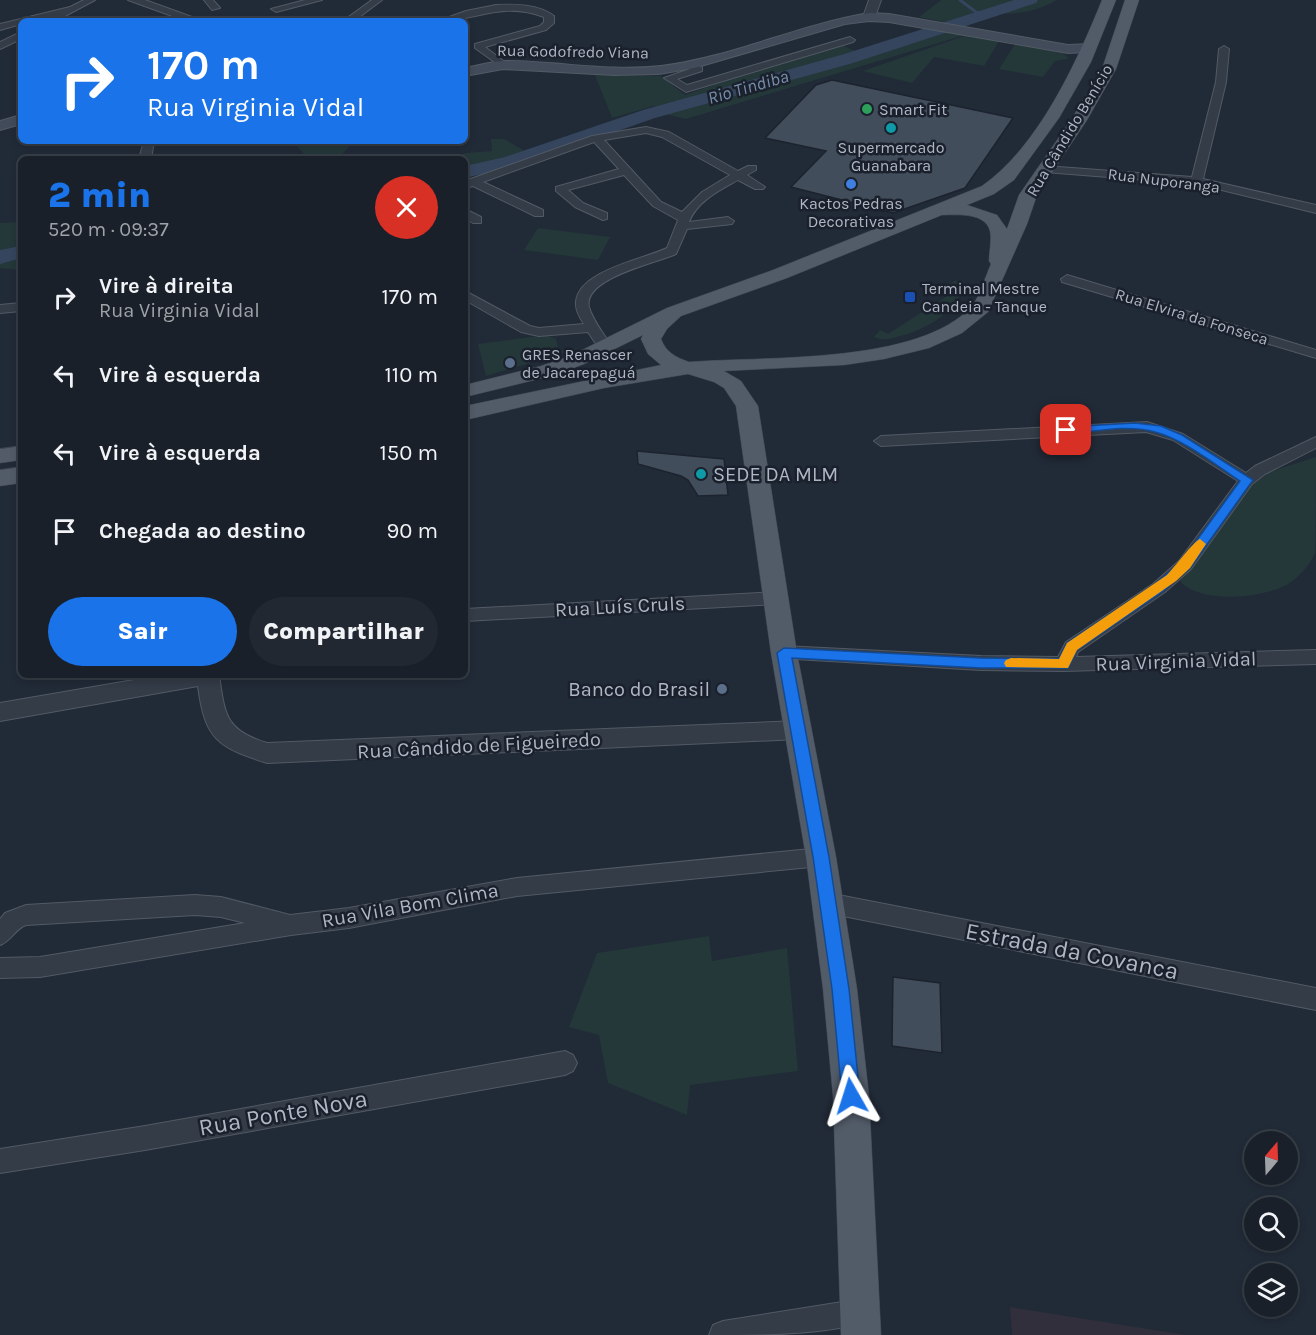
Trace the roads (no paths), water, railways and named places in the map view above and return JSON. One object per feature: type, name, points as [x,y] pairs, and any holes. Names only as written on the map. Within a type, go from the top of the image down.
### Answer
[{"type":"main road","name":"Rua Cândido Benício","points":[[468,390],[548,370],[605,346],[674,312],[780,274],[988,190],[1008,176],[1053,115],[1088,53],[1109,0]]},
{"type":"main road","name":"Rua Cândido Benício","points":[[468,412],[688,368],[861,356],[908,348],[952,332],[971,319],[981,308],[1020,220],[1028,195],[1079,120],[1108,69],[1132,0]]},
{"type":"main road","name":"Rua Godofredo Viana","points":[[468,71],[503,65],[638,72],[689,65],[833,24],[869,17],[889,18],[1088,53]]},
{"type":"main road","points":[[0,126],[18,120]]},
{"type":"main road","points":[[940,211],[969,211],[985,215],[995,224],[999,230],[997,271]]},
{"type":"main road","points":[[674,312],[654,331],[651,339],[652,346],[661,356],[688,368],[729,381],[738,389],[747,406],[784,653],[821,857],[840,989],[851,1096],[861,1324]]},
{"type":"main road","points":[[747,406],[756,385],[765,375],[789,364],[808,361]]},
{"type":"main road","points":[[6,474],[18,457]]},
{"type":"street","points":[[54,18],[90,0]]},
{"type":"street","points":[[134,0],[188,18]]},
{"type":"street","points":[[207,0],[215,8]]},
{"type":"street","points":[[345,18],[364,0]]},
{"type":"street","points":[[352,18],[378,0]]},
{"type":"street","points":[[869,17],[874,0]]},
{"type":"street","points":[[276,9],[316,1]]},
{"type":"street","points":[[304,15],[316,1]]},
{"type":"street","points":[[453,18],[488,7],[506,5],[525,6],[549,16],[549,23],[543,28],[478,46]]},
{"type":"street","points":[[34,18],[72,9]]},
{"type":"street","points":[[0,27],[18,22]]},
{"type":"street","points":[[0,46],[18,37]]},
{"type":"street","points":[[689,65],[699,69],[669,78],[686,89],[850,40]]},
{"type":"street","points":[[468,41],[503,65]]},
{"type":"street","points":[[1197,181],[1221,82],[1224,49]]},
{"type":"street","points":[[469,183],[596,138],[635,130],[660,132],[759,187]]},
{"type":"street","points":[[596,138],[657,204],[683,222],[728,221]]},
{"type":"street","points":[[605,346],[582,301],[583,294],[614,271],[672,250],[691,207],[752,168]]},
{"type":"street","name":"Rua Nuporanga","points":[[1045,169],[1197,181],[1316,209]]},
{"type":"street","points":[[603,216],[579,205],[560,189],[625,171]]},
{"type":"street","points":[[469,183],[539,213]]},
{"type":"street","points":[[468,215],[477,220]]},
{"type":"street","name":"Rua Elvira da Fonseca","points":[[1067,279],[1316,354]]},
{"type":"street","points":[[468,297],[526,329],[540,332],[594,327]]},
{"type":"street","points":[[0,309],[18,307]]},
{"type":"street","points":[[881,441],[1147,427],[1178,437],[1247,480]]},
{"type":"street","points":[[1063,664],[1072,647],[1159,588],[1185,565],[1247,480],[1260,470],[1316,442]]},
{"type":"street","name":"Rua Luís Cruls","points":[[468,615],[776,598]]},
{"type":"street","name":"Rua Virginia Vidal","points":[[784,653],[981,663],[1063,664],[1316,657]]},
{"type":"street","points":[[0,712],[191,678]]},
{"type":"street","name":"Rua Cândido de Figueiredo","points":[[209,678],[216,719],[224,735],[240,745],[267,753],[799,730]]},
{"type":"street","name":"Rua Vila Bom Clima","points":[[0,968],[40,967],[291,925],[349,918],[517,887],[821,857]]},
{"type":"street","name":"Estrada da Covanca","points":[[828,903],[1316,999]]},
{"type":"street","points":[[0,935],[13,920],[26,915],[195,905],[221,907],[291,925]]},
{"type":"street","name":"Rua Ponte Nova","points":[[0,1161],[146,1138],[565,1063]]},
{"type":"street","points":[[723,1335],[861,1324]]},
{"type":"waterway","points":[[960,0],[980,15]]},
{"type":"waterway","name":"Rio Tindiba","points":[[468,171],[510,162],[649,114],[847,59],[1030,0]]},
{"type":"waterway","name":"Rio Tindiba","points":[[0,257],[18,253]]},
{"type":"place","name":"Smart Fit","points":[[867,109]]},
{"type":"place","name":"Supermercado Guanabara","points":[[891,128]]},
{"type":"place","name":"Kactos Pedras Decorativas","points":[[851,184]]},
{"type":"place","name":"Terminal Mestre Candeia - Tanque","points":[[910,297]]},
{"type":"place","name":"GRES Renascer de Jacarepaguá","points":[[510,363]]},
{"type":"place","name":"SEDE DA MLM","points":[[701,474]]},
{"type":"place","name":"Banco do Brasil","points":[[722,689]]}]
